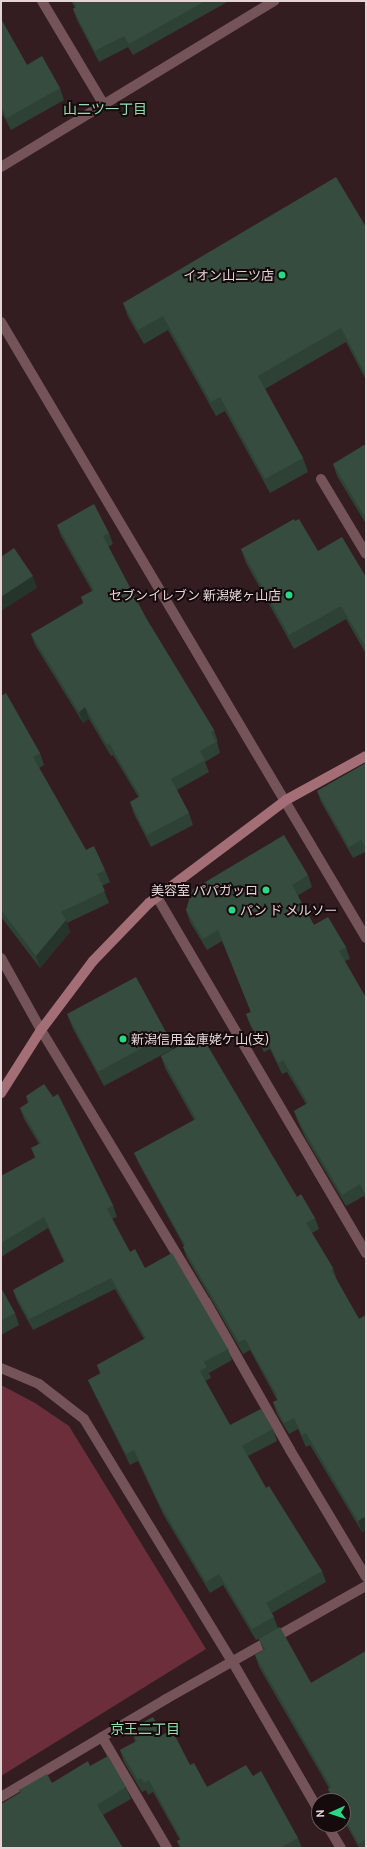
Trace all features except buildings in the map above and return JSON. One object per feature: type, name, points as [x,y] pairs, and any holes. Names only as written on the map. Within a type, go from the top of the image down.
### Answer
[{"type":"street","points":[[42,1],[104,105]]},
{"type":"street","points":[[1,167],[104,105],[260,4],[274,1]]},
{"type":"street","points":[[1,322],[105,501],[286,800],[366,938]]},
{"type":"street","points":[[320,479],[366,554]]},
{"type":"street","points":[[1,1093],[41,1030],[94,961],[157,897],[286,800],[366,756]]},
{"type":"street","points":[[157,897],[366,1254]]},
{"type":"street","points":[[1,958],[41,1030],[206,1302],[286,1443],[366,1577]]},
{"type":"street","points":[[1,1368],[39,1384],[84,1419],[232,1662],[311,1797]]},
{"type":"street","points":[[1,1797],[102,1737],[366,1586]]},
{"type":"street","points":[[102,1737],[167,1848]]},
{"type":"street","points":[[332,1833],[341,1848]]},
{"type":"shaded area","points":[[1,1385],[35,1403],[69,1426],[206,1649],[1,1776]]},
{"type":"place","name":"イオン山二ツ店","points":[[282,275]]},
{"type":"place","name":"セブンイレブン 新潟姥ヶ山店","points":[[289,595]]},
{"type":"place","name":"美容室 パパガッロ","points":[[266,890]]},
{"type":"place","name":"パン ド メルソー","points":[[232,910]]},
{"type":"place","name":"新潟信用金庫姥ケ山(支)","points":[[123,1039]]},
{"type":"district","name":"山二ツ一丁目","points":[[105,109]]},
{"type":"district","name":"京王二丁目","points":[[145,1729]]}]
